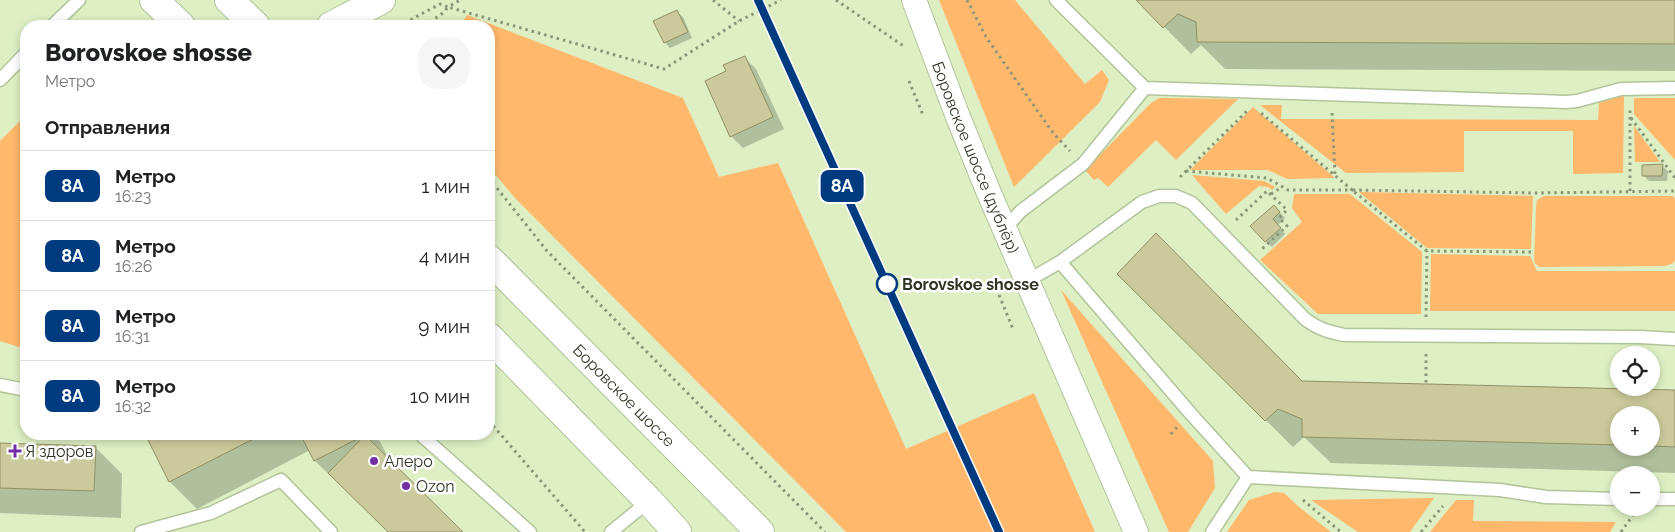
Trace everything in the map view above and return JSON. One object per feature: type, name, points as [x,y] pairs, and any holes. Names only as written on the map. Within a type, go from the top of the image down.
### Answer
[{"type":"main road","points":[[154,0],[175,20]]},
{"type":"main road","points":[[229,0],[250,20]]},
{"type":"main road","points":[[342,20],[380,0]]},
{"type":"main road","name":"Боровское шоссе","points":[[495,265],[760,532]]},
{"type":"main road","points":[[495,343],[650,501],[677,532]]},
{"type":"street","name":"Боровское шоссе (дублёр)","points":[[914,0],[958,117],[1004,229],[1136,532]]},
{"type":"lane","points":[[58,20],[79,0]]},
{"type":"lane","points":[[1056,0],[1145,88],[1566,102],[1577,101],[1621,89],[1675,88]]},
{"type":"lane","points":[[0,80],[20,59]]},
{"type":"lane","points":[[1004,229],[1022,212],[1083,164],[1145,88]]},
{"type":"lane","points":[[1027,281],[1060,262],[1142,202],[1159,196],[1176,196],[1192,203],[1305,319],[1315,327],[1328,332],[1344,335],[1640,337],[1675,339]]},
{"type":"lane","points":[[1060,262],[1248,477],[1500,490],[1546,497],[1610,499]]},
{"type":"lane","points":[[0,385],[20,389]]},
{"type":"lane","points":[[427,440],[530,532]]},
{"type":"lane","points":[[1212,532],[1248,477]]},
{"type":"lane","points":[[141,532],[211,514],[281,480],[330,532]]},
{"type":"lane","points":[[1660,499],[1675,499]]},
{"type":"lane","points":[[611,532],[650,501]]},
{"type":"path","points":[[434,20],[448,7],[460,0]]},
{"type":"path","points":[[713,0],[739,21]]},
{"type":"path","points":[[495,20],[664,69],[739,21],[781,0]]},
{"type":"path","points":[[836,0],[902,46]]},
{"type":"path","points":[[967,0],[986,36],[1053,133]]},
{"type":"path","points":[[410,20],[440,4],[493,20]]},
{"type":"path","points":[[909,81],[923,115]]},
{"type":"path","points":[[1630,192],[1631,88]]},
{"type":"path","points":[[1159,196],[1186,172],[1252,105],[1253,92]]},
{"type":"path","points":[[1330,94],[1335,178]]},
{"type":"path","points":[[1252,105],[1427,251],[1531,252]]},
{"type":"path","points":[[1630,117],[1675,178]]},
{"type":"path","points":[[1186,172],[1267,178],[1288,190],[1621,194],[1675,191]]},
{"type":"path","points":[[495,186],[547,251],[825,532]]},
{"type":"path","points":[[1271,194],[1282,187]]},
{"type":"path","points":[[1221,233],[1268,190],[1287,210],[1279,218],[1286,226],[1249,262]]},
{"type":"path","points":[[1426,384],[1427,251]]},
{"type":"path","points":[[999,295],[1013,329]]},
{"type":"path","points":[[495,429],[585,532]]},
{"type":"path","points":[[1291,479],[1300,498],[1341,532]]},
{"type":"path","points":[[1422,532],[1457,488]]},
{"type":"path","points":[[1622,532],[1633,516]]},
{"type":"shaded area","points":[[939,0],[1015,0],[1085,84],[1102,70],[1109,80],[1100,102],[1014,187]]},
{"type":"shaded area","points":[[467,15],[480,20],[464,20]]},
{"type":"shaded area","points":[[495,26],[683,98],[719,177],[778,163],[906,449],[1034,393],[1095,532],[846,532],[515,198],[495,174]]},
{"type":"shaded area","points":[[1624,94],[1623,173],[1573,174],[1573,131],[1464,131],[1464,172],[1346,173],[1260,105],[1282,105],[1281,119],[1598,120],[1599,103]]},
{"type":"shaded area","points":[[1159,98],[1238,99],[1176,160],[1156,140],[1108,187],[1098,178],[1094,180],[1085,170],[1151,103]]},
{"type":"shaded area","points":[[1634,98],[1675,98],[1675,160],[1634,114]]},
{"type":"shaded area","points":[[1253,107],[1335,178],[1287,179],[1268,170],[1190,170]]},
{"type":"shaded area","points":[[20,121],[20,347],[0,341],[0,141]]},
{"type":"shaded area","points":[[1634,126],[1660,162],[1635,162]]},
{"type":"shaded area","points":[[1192,175],[1264,181],[1275,187],[1272,190],[1268,187],[1259,186],[1226,214]]},
{"type":"shaded area","points":[[1359,192],[1533,196],[1531,249],[1427,248]]},
{"type":"shaded area","points":[[1294,194],[1350,194],[1422,252],[1421,314],[1318,314],[1260,260],[1302,222],[1292,208]]},
{"type":"shaded area","points":[[1544,196],[1673,196],[1675,199],[1675,260],[1666,266],[1539,267],[1534,262],[1536,207],[1537,200]]},
{"type":"shaded area","points":[[1431,254],[1530,256],[1537,271],[1675,271],[1675,311],[1430,311]]},
{"type":"shaded area","points":[[1061,290],[1213,461],[1215,488],[1188,532],[1169,532]]},
{"type":"shaded area","points":[[1275,492],[1284,493],[1331,532],[1227,532],[1249,500]]},
{"type":"shaded area","points":[[1434,498],[1410,532],[1358,532],[1311,500]]},
{"type":"shaded area","points":[[1456,500],[1474,500],[1473,521],[1616,522],[1610,532],[1430,532]]},
{"type":"building","points":[[1136,0],[1675,0],[1675,44],[1197,42],[1196,22],[1178,14],[1163,28]]},
{"type":"building","points":[[677,10],[688,32],[664,43],[653,21]]},
{"type":"building","points":[[745,56],[773,117],[730,137],[705,81],[726,71],[723,65]]},
{"type":"building","points":[[1663,164],[1662,176],[1642,176],[1642,165]]},
{"type":"building","points":[[1274,205],[1280,212],[1273,219],[1281,228],[1265,242],[1250,226]]},
{"type":"building","points":[[1156,233],[1302,381],[1610,388],[1610,396],[1660,396],[1660,390],[1675,390],[1675,447],[1660,446],[1660,406],[1610,406],[1610,445],[1302,437],[1302,419],[1278,409],[1265,421],[1117,274]]},
{"type":"building","points":[[148,440],[251,440],[169,482]]},
{"type":"building","points":[[303,440],[355,440],[314,461]]},
{"type":"building","points":[[360,440],[370,440],[463,532],[388,532],[328,473]]},
{"type":"building","points":[[0,443],[96,446],[94,491],[0,488]]},
{"type":"metro line","name":"8А","points":[[758,0],[999,532]]},
{"type":"place","name":"Borovskoe shosse","points":[[887,284]]},
{"type":"place","name":"Я здоров","points":[[15,451]]},
{"type":"place","name":"Алеро","points":[[374,461]]},
{"type":"place","name":"Ozon","points":[[406,486]]}]
